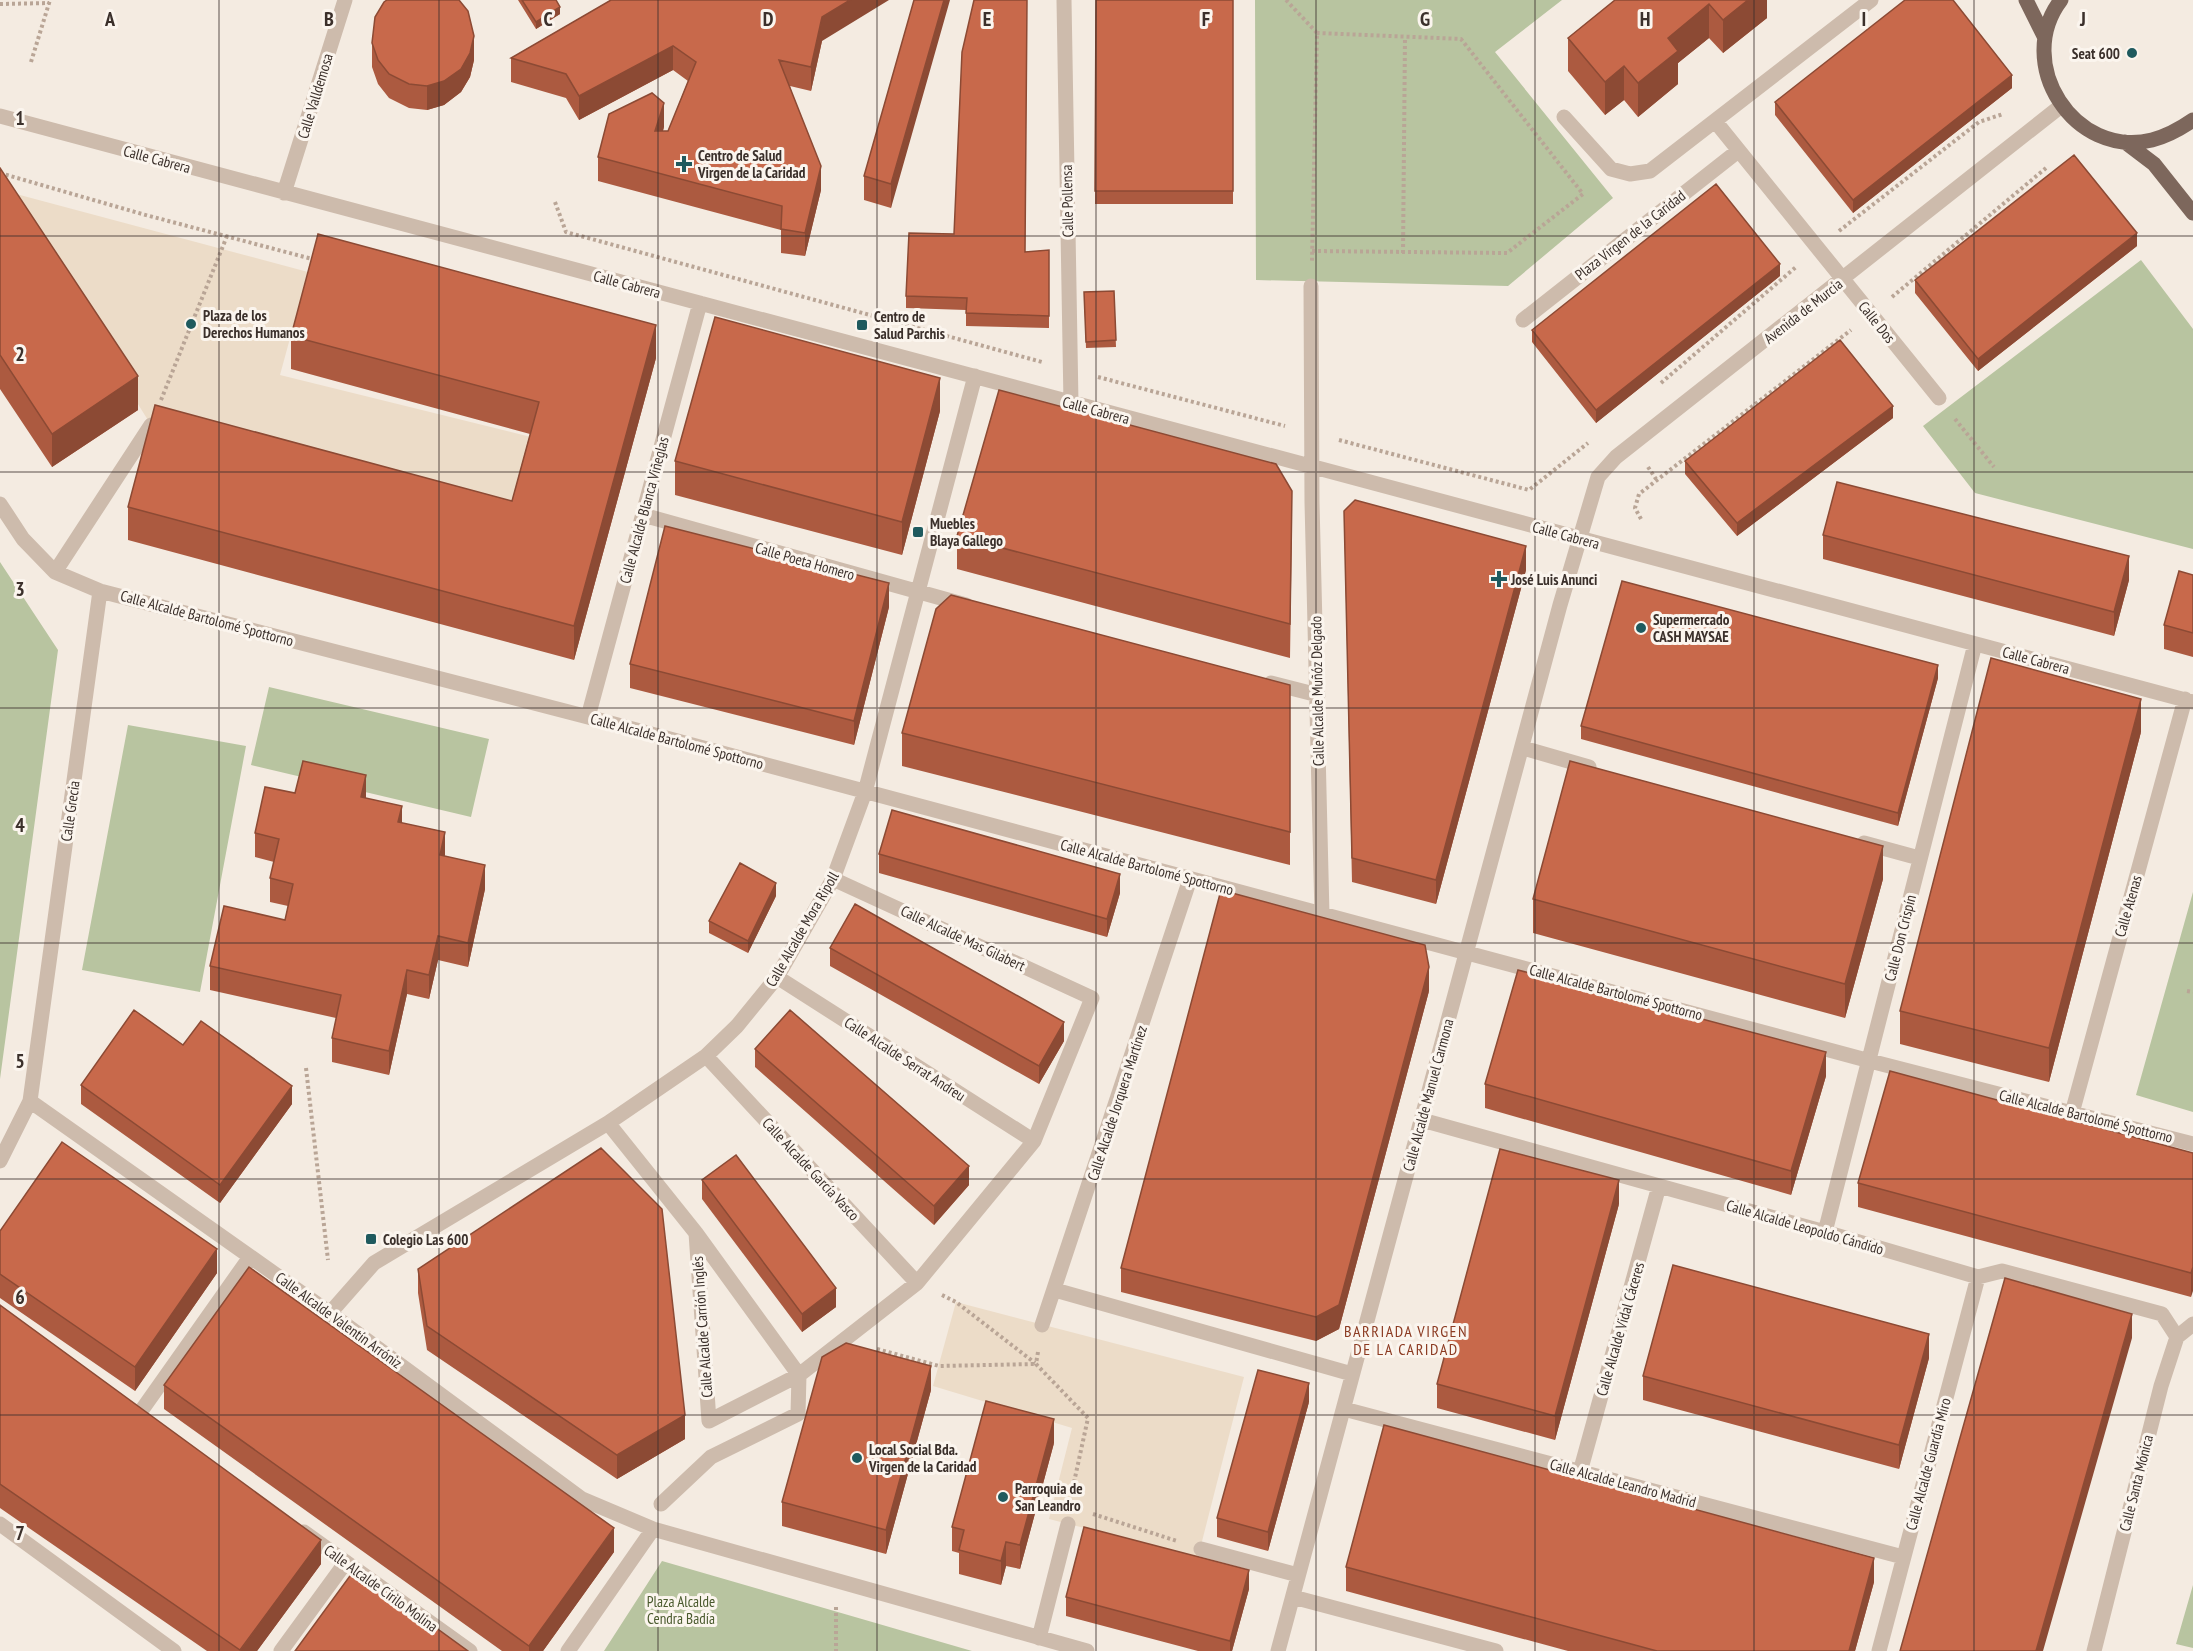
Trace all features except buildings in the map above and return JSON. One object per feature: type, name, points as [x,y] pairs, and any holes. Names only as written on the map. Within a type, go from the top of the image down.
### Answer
[{"type":"main road","points":[[2026,0],[2044,36]]},
{"type":"main road","points":[[2061,0],[2053,10],[2044,36],[2045,73],[2061,106],[2079,124],[2100,136],[2125,142],[2150,141],[2175,132],[2193,120]]},
{"type":"main road","points":[[2125,142],[2154,164],[2193,213]]},
{"type":"street","name":"Calle Valldemosa","points":[[284,193],[345,0]]},
{"type":"street","name":"Calle Pollensa","points":[[1064,0],[1071,403]]},
{"type":"street","points":[[1564,117],[1611,169],[1630,174],[1650,171],[1871,0]]},
{"type":"street","name":"Avenida de Murcia","points":[[1580,539],[1598,477],[1616,457],[2061,106]]},
{"type":"street","name":"Calle Cabrera","points":[[0,116],[2189,700]]},
{"type":"street","name":"Calle Dos","points":[[1715,121],[1939,398]]},
{"type":"street","name":"Plaza Virgen de la Caridad","points":[[1523,320],[1738,151]]},
{"type":"street","name":"Calle Alcalde Muñóz Delgado","points":[[1311,286],[1312,467],[1322,915]]},
{"type":"street","name":"Calle Alcalde Blanca Viñeglas","points":[[588,717],[700,303]]},
{"type":"street","name":"Calle Alcalde Mora Ripoll","points":[[330,1313],[374,1263],[609,1123],[706,1056],[737,1026],[777,977],[833,879],[865,792],[975,376]]},
{"type":"street","points":[[55,572],[151,425]]},
{"type":"street","points":[[0,504],[23,539],[55,572],[100,591]]},
{"type":"street","name":"Calle Poeta Homero","points":[[642,515],[975,607]]},
{"type":"street","name":"Calle Alcalde Manuel Carmona","points":[[1278,1651],[1580,539]]},
{"type":"street","name":"Calle Alcalde Bartolomé Spottorno","points":[[100,591],[588,717],[1870,1061],[2193,1144]]},
{"type":"street","name":"Calle Grecia","points":[[0,1161],[30,1101],[100,591]]},
{"type":"street","name":"Calle Don Crispín","points":[[1825,1232],[1870,1061],[1919,858],[1976,644]]},
{"type":"street","points":[[1260,680],[1317,695]]},
{"type":"street","name":"Calle Atenas","points":[[2072,1113],[2189,700]]},
{"type":"street","points":[[1523,748],[1604,771]]},
{"type":"street","points":[[1851,840],[1919,858]]},
{"type":"street","name":"Calle Alcalde Mas Gilabert","points":[[833,879],[1092,998],[1034,1141]]},
{"type":"street","name":"Calle Alcalde Jorquera Martínez","points":[[1042,1325],[1056,1290],[1190,879]]},
{"type":"street","name":"Calle Alcalde Serrat Andreu","points":[[777,977],[1034,1141]]},
{"type":"street","name":"Calle Alcalde García Vasco","points":[[706,1056],[917,1283]]},
{"type":"street","name":"Calle Alcalde Valentín Arróniz","points":[[30,1101],[330,1313],[582,1498],[653,1529]]},
{"type":"street","name":"Calle Alcalde Leopoldo Cándido","points":[[1422,1120],[1978,1277],[2002,1271],[2162,1314],[2177,1337]]},
{"type":"street","name":"Calle Alcalde Carrión Inglés","points":[[609,1123],[696,1233],[800,1375],[709,1421],[696,1233]]},
{"type":"street","points":[[661,1504],[711,1457],[798,1414],[800,1375],[917,1283],[1034,1141]]},
{"type":"street","name":"Calle Alcalde Vidal Cáceres","points":[[1580,1472],[1659,1186]]},
{"type":"street","points":[[139,1414],[250,1257]]},
{"type":"street","name":"Calle Alcalde Guardia Miro","points":[[1879,1651],[1978,1277]]},
{"type":"street","points":[[1056,1290],[1352,1374]]},
{"type":"street","points":[[2177,1337],[2193,1324]]},
{"type":"street","name":"Calle Santa Mónica","points":[[2094,1651],[2161,1386],[2177,1337]]},
{"type":"street","name":"Calle Alcalde Leandro Madrid","points":[[1344,1409],[1903,1557]]},
{"type":"street","name":"Calle Alcalde Cirilo Molina","points":[[290,1522],[470,1651]]},
{"type":"street","points":[[0,1524],[174,1651]]},
{"type":"street","points":[[1039,1638],[1068,1524]]},
{"type":"street","points":[[568,1651],[653,1529],[1087,1651]]},
{"type":"street","points":[[1201,1548],[1298,1575]]},
{"type":"street","points":[[281,1651],[346,1562]]},
{"type":"street","points":[[1293,1597],[1496,1651]]},
{"type":"path","points":[[1286,0],[1317,33],[1461,39],[1583,194],[1507,253],[1312,251]]},
{"type":"path","points":[[0,4],[50,2],[31,62]]},
{"type":"path","points":[[1311,286],[1317,33]]},
{"type":"path","points":[[1403,253],[1405,37]]},
{"type":"path","points":[[1659,385],[1817,249],[1979,122],[2004,114]]},
{"type":"path","points":[[1641,519],[1635,508],[1639,494],[1871,314],[2046,168]]},
{"type":"path","points":[[0,173],[317,260]]},
{"type":"path","points":[[555,202],[566,232],[1070,369],[1529,490],[1597,436]]},
{"type":"path","points":[[151,425],[226,236]]},
{"type":"path","points":[[1939,398],[1994,467]]},
{"type":"path","points":[[2187,991],[2193,992]]},
{"type":"path","points":[[306,1068],[328,1260]]},
{"type":"path","points":[[917,1283],[956,1302],[1036,1364],[1088,1418],[1068,1524]]},
{"type":"path","points":[[1036,1364],[1042,1325]]},
{"type":"path","points":[[844,1340],[939,1366],[1036,1364]]},
{"type":"path","points":[[1070,1506],[1201,1548]]},
{"type":"path","points":[[836,1651],[837,1603]]},
{"type":"green space","points":[[1255,0],[1562,0],[1495,52],[1613,198],[1508,286],[1256,280]]},
{"type":"green space","points":[[2141,260],[2193,329],[2193,549],[1975,493],[1923,426]]},
{"type":"green space","points":[[0,562],[58,650],[0,1079]]},
{"type":"green space","points":[[269,687],[489,739],[471,817],[251,765]]},
{"type":"green space","points":[[128,725],[246,746],[200,992],[82,970]]},
{"type":"green space","points":[[2193,892],[2193,1112],[2136,1095]]},
{"type":"green space","name":"Plaza Alcalde Cendra Badía","points":[[662,1561],[972,1651],[604,1651]]},
{"type":"green space","points":[[2193,1585],[2193,1648],[2176,1644]]},
{"type":"shaded area","name":"Plaza de los Derechos Humanos","points":[[5,191],[308,272],[280,375],[535,438],[510,530],[151,425]]},
{"type":"shaded area","points":[[956,1302],[1244,1377],[1198,1557],[1049,1519],[1072,1428],[933,1386]]},
{"type":"place","name":"Seat 600","points":[[2132,53]]},
{"type":"place","name":"Centro de Salud Virgen de la Caridad","points":[[684,164]]},
{"type":"place","name":"Plaza de los Derechos Humanos","points":[[191,324]]},
{"type":"place","name":"Centro de Salud Parchis","points":[[862,325]]},
{"type":"place","name":"Muebles Blaya Gallego","points":[[918,532]]},
{"type":"place","name":"José Luis Anunci","points":[[1499,579]]},
{"type":"place","name":"Supermercado CASH MAYSAE","points":[[1641,628]]},
{"type":"place","name":"Colegio Las 600","points":[[371,1239]]},
{"type":"place","name":"Local Social Bda. Virgen de la Caridad","points":[[857,1458]]},
{"type":"place","name":"Parroquia de San Leandro","points":[[1003,1497]]},
{"type":"district","name":"BARRIADA VIRGEN DE LA CARIDAD","points":[[1406,1340]]}]
